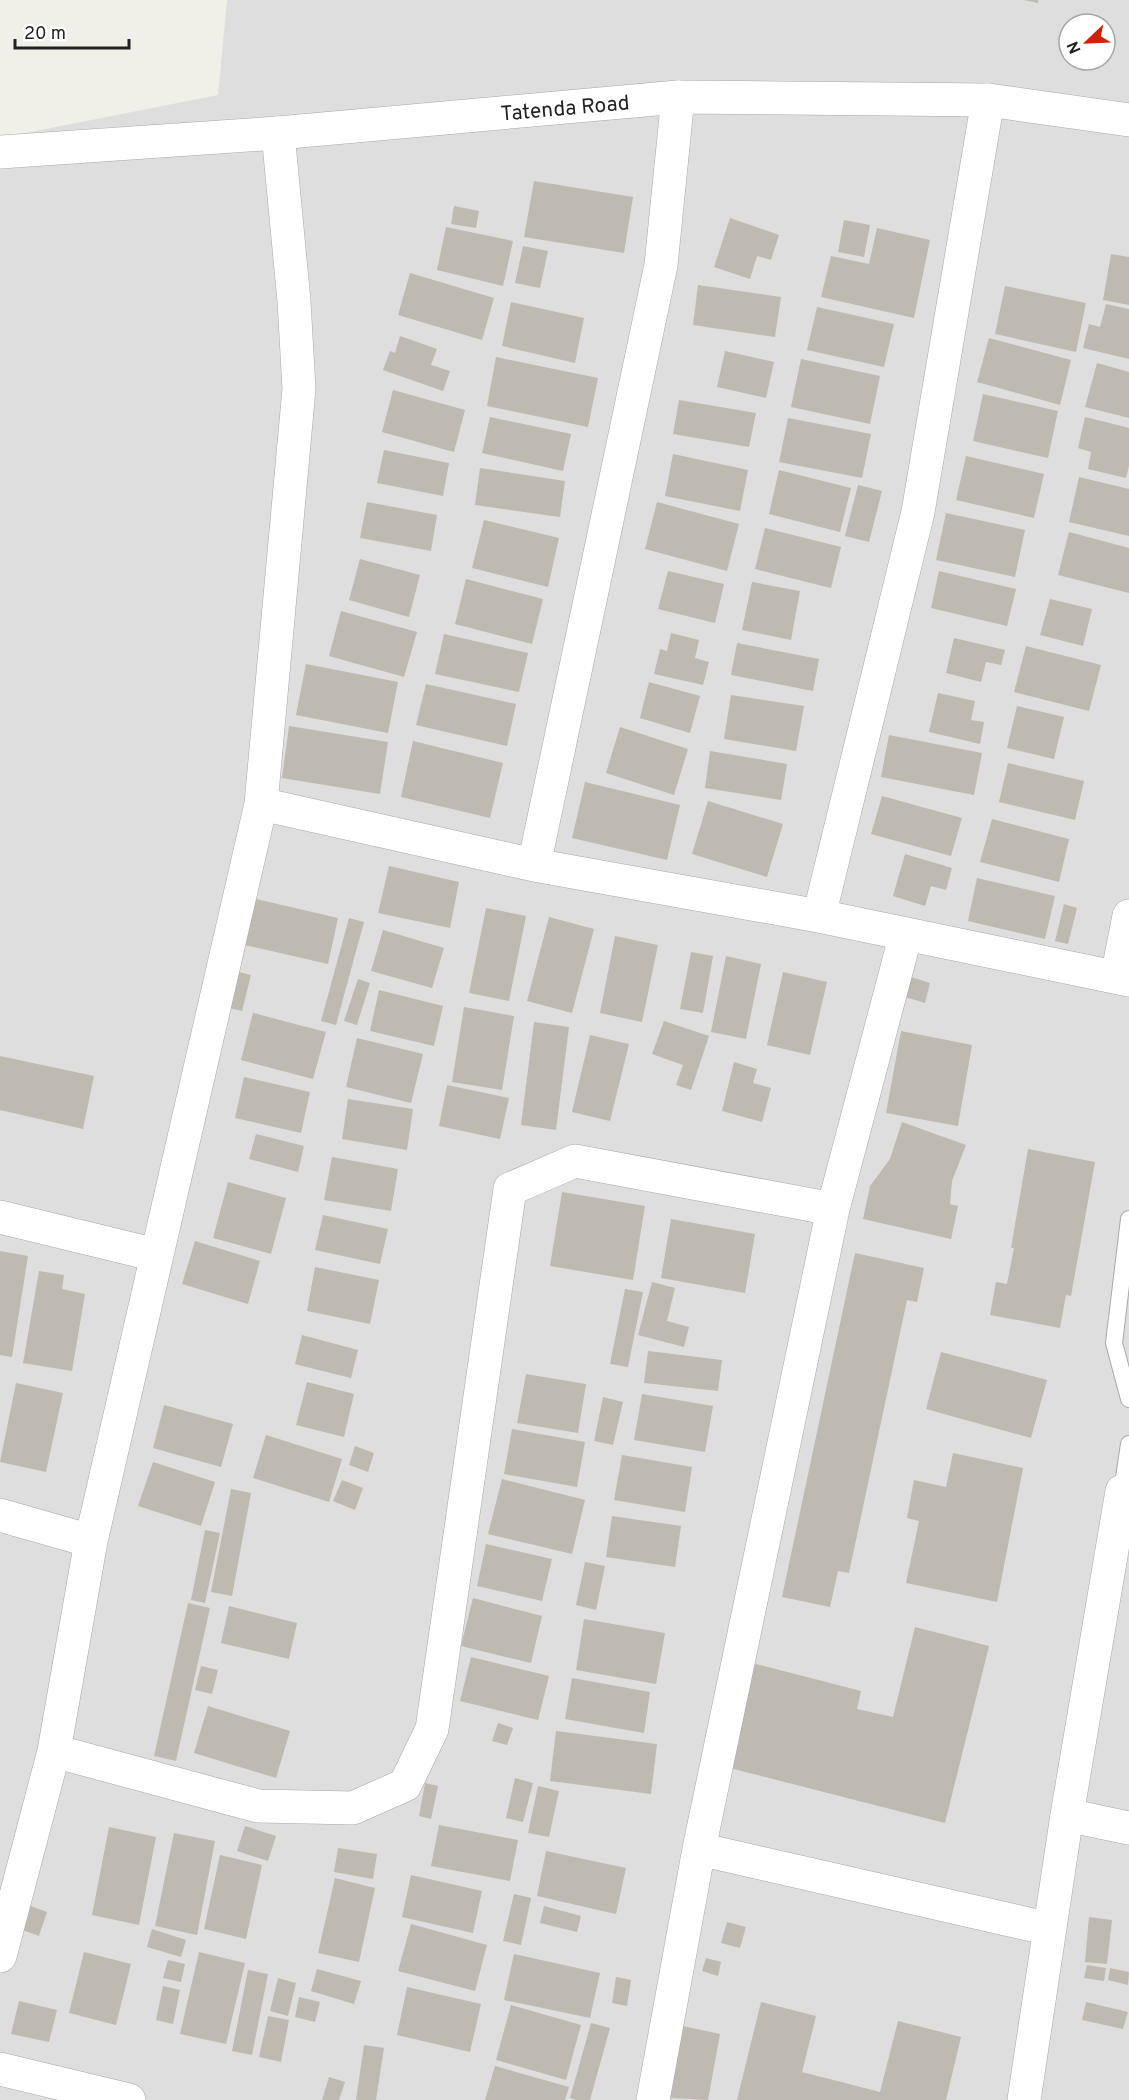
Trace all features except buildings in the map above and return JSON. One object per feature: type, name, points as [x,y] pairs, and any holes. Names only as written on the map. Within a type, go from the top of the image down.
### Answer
[{"type":"street","name":"Tatenda Road","points":[[0,152],[278,133],[678,98],[988,100],[1129,120]]},
{"type":"street","points":[[534,865],[661,265],[678,98]]},
{"type":"street","points":[[819,916],[918,512],[988,100]]},
{"type":"street","points":[[0,1956],[54,1751],[91,1541],[261,804],[299,389],[294,301],[278,133]]},
{"type":"street","points":[[261,804],[534,865],[819,916],[1123,978],[1129,916]]},
{"type":"street","points":[[653,2100],[699,1850],[833,1209],[906,934]]},
{"type":"street","points":[[54,1751],[258,1806],[353,1808],[405,1785],[432,1729],[510,1189],[574,1161],[833,1209]]},
{"type":"street","points":[[0,1217],[156,1254]]},
{"type":"street","points":[[1024,2100],[1067,1815],[1126,1492]]},
{"type":"street","points":[[0,1515],[91,1541]]},
{"type":"street","points":[[1067,1815],[1129,1828]]},
{"type":"street","points":[[699,1850],[1050,1929]]},
{"type":"street","points":[[0,2069],[129,2100]]},
{"type":"lane","points":[[1129,1219],[1114,1343],[1129,1399]]},
{"type":"lane","points":[[1126,1492],[1129,1444]]},
{"type":"shaded area","points":[[227,0],[1129,0],[1129,2100],[0,2100],[0,138],[218,95]]}]
